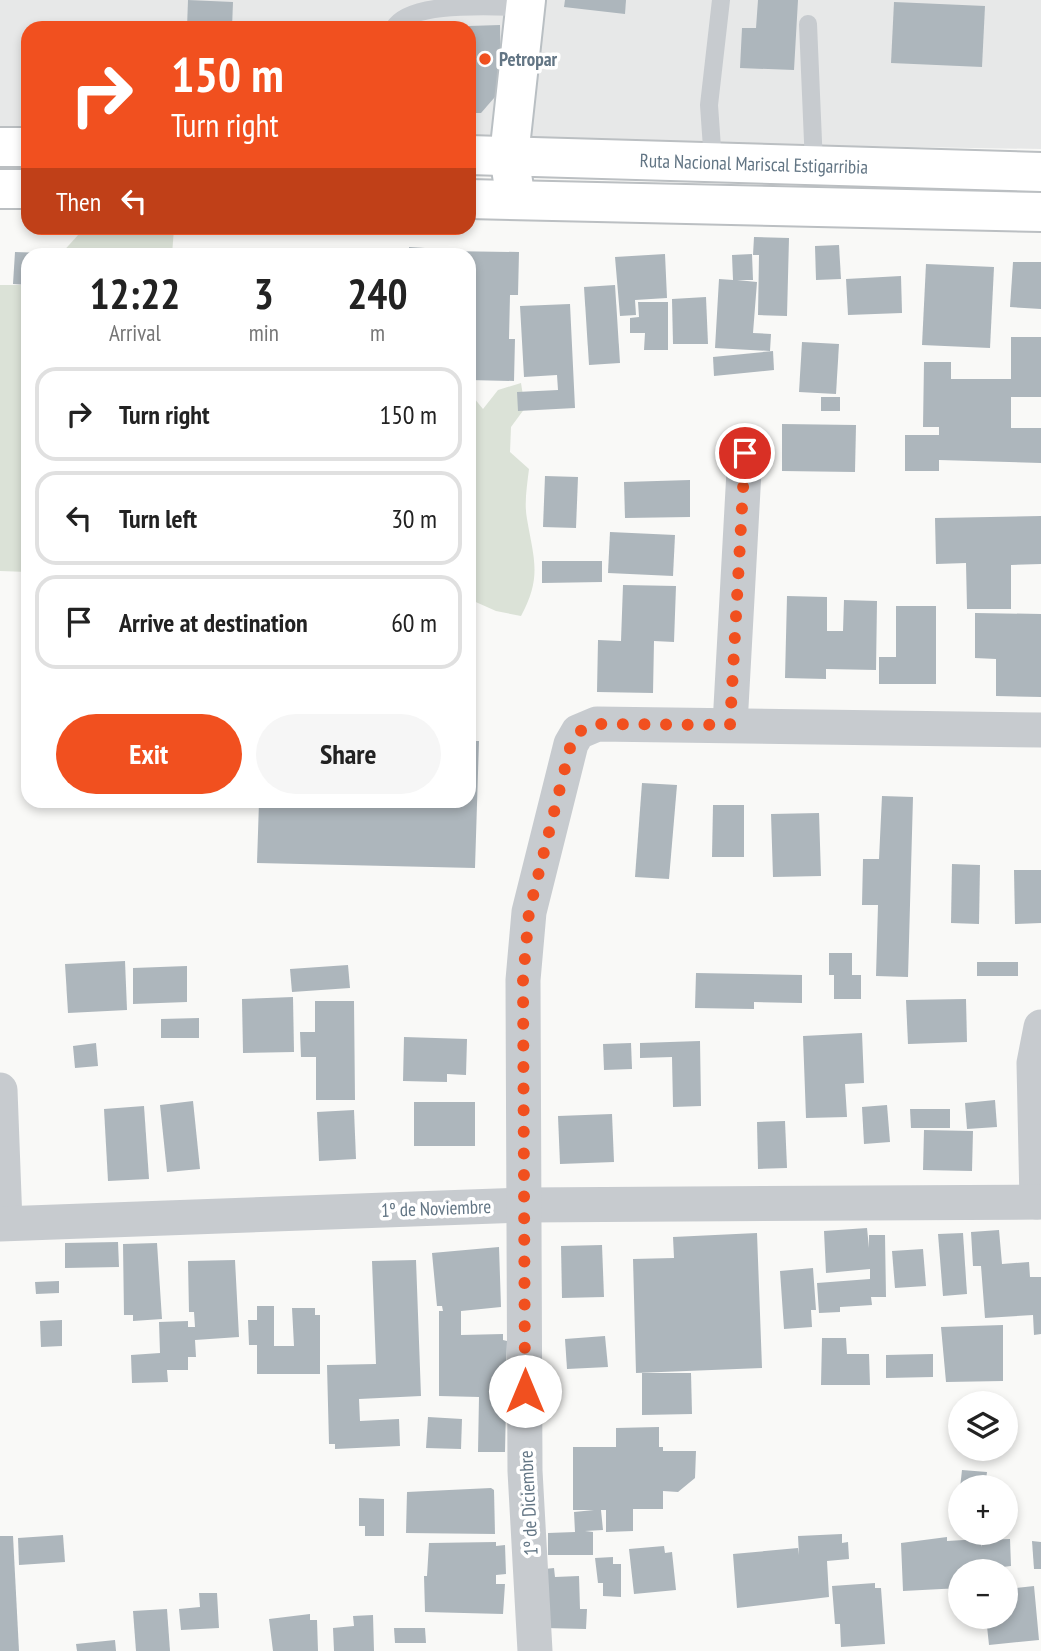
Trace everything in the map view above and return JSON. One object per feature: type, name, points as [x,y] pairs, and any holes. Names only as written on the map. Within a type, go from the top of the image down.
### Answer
[{"type":"main road","points":[[516,200],[509,156],[526,3]]},
{"type":"main road","points":[[0,147],[21,147]]},
{"type":"main road","name":"Ruta Nacional Mariscal Estigarribia","points":[[476,155],[1041,172]]},
{"type":"main road","points":[[0,189],[21,189]]},
{"type":"main road","points":[[476,199],[1041,212]]},
{"type":"street","points":[[745,453],[730,725],[1041,730]]},
{"type":"street","name":"1º de Diciembre","points":[[535,1651],[525,1471],[523,980],[529,912],[571,744],[578,732],[597,724],[730,725]]},
{"type":"street","points":[[1039,1202],[1034,1063],[1041,1027]]},
{"type":"street","points":[[0,1090],[3,1224]]},
{"type":"street","name":"1º de Noviembre","points":[[3,1224],[524,1205],[1039,1202]]},
{"type":"lane","points":[[713,162],[709,105],[721,0]]},
{"type":"lane","points":[[397,21],[419,10],[442,6],[526,3]]},
{"type":"lane","points":[[808,24],[814,165]]},
{"type":"shaded area","points":[[0,0],[1041,0],[1041,149],[476,140],[476,21],[21,21],[21,132],[0,132]]},
{"type":"shaded area","points":[[78,235],[173,235],[173,248],[66,248]]},
{"type":"shaded area","points":[[0,285],[21,285],[21,572],[0,571]]},
{"type":"shaded area","points":[[521,383],[525,408],[511,427],[510,452],[529,469],[526,507],[534,557],[534,579],[521,616],[496,611],[476,602],[476,400],[483,409],[498,390]]},
{"type":"building","points":[[188,0],[233,2],[232,21],[187,21]]},
{"type":"building","points":[[565,0],[626,0],[625,14],[564,7]]},
{"type":"building","points":[[758,0],[798,0],[794,70],[740,68],[742,28],[756,28]]},
{"type":"building","points":[[894,2],[985,6],[982,67],[891,63]]},
{"type":"building","name":"Petropar","points":[[500,25],[501,90],[481,113],[476,113],[476,26]]},
{"type":"building","points":[[754,237],[789,238],[787,316],[758,315],[759,255],[753,255]]},
{"type":"building","points":[[839,245],[841,279],[816,280],[815,246]]},
{"type":"building","points":[[476,251],[519,252],[518,295],[510,295],[509,339],[515,339],[514,381],[476,380]]},
{"type":"building","points":[[15,252],[21,252],[21,285],[13,284]]},
{"type":"building","points":[[665,254],[667,298],[635,300],[636,315],[620,316],[615,257]]},
{"type":"building","points":[[752,254],[753,280],[737,280],[757,282],[753,333],[771,334],[770,351],[715,348],[719,279],[733,280],[732,255]]},
{"type":"building","points":[[1013,262],[1041,262],[1041,309],[1010,307]]},
{"type":"building","points":[[926,264],[994,267],[990,348],[922,345]]},
{"type":"building","points":[[901,276],[902,313],[848,315],[846,279]]},
{"type":"building","points":[[615,285],[620,363],[589,365],[584,287]]},
{"type":"building","points":[[706,297],[708,344],[673,344],[672,299]]},
{"type":"building","points":[[638,302],[668,302],[668,350],[644,350],[645,333],[630,333],[630,318],[639,317]]},
{"type":"building","points":[[570,304],[575,408],[518,411],[517,392],[558,390],[557,375],[524,377],[520,306]]},
{"type":"building","points":[[1011,337],[1041,337],[1041,397],[1011,397],[1011,428],[1041,428],[1041,463],[939,460],[939,471],[905,471],[905,435],[939,435],[939,427],[923,427],[924,362],[951,362],[951,379],[1011,379]]},
{"type":"building","points":[[802,342],[839,344],[836,394],[799,392]]},
{"type":"building","points":[[773,351],[774,370],[714,376],[713,357]]},
{"type":"building","points":[[821,397],[840,397],[840,411],[821,411]]},
{"type":"building","points":[[782,424],[856,425],[855,472],[782,471]]},
{"type":"building","points":[[545,476],[578,477],[576,528],[543,527]]},
{"type":"building","points":[[690,480],[690,517],[625,518],[624,482]]},
{"type":"building","points":[[1041,516],[1041,564],[1011,565],[1011,609],[967,609],[966,563],[936,564],[935,518]]},
{"type":"building","points":[[610,532],[675,535],[673,576],[608,573]]},
{"type":"building","points":[[542,561],[602,561],[602,582],[542,583]]},
{"type":"building","points":[[623,585],[676,586],[674,642],[654,641],[653,693],[597,692],[598,640],[621,641]]},
{"type":"building","points":[[787,596],[827,597],[827,631],[843,631],[844,600],[877,601],[876,670],[826,669],[826,679],[785,678]]},
{"type":"building","points":[[896,606],[936,606],[936,684],[879,684],[879,657],[896,657]]},
{"type":"building","points":[[975,613],[1041,614],[1041,697],[996,696],[996,659],[975,658]]},
{"type":"building","points":[[476,741],[479,741],[475,868],[257,863],[259,808],[476,808]]},
{"type":"building","points":[[642,783],[677,785],[669,879],[635,877]]},
{"type":"building","points":[[882,796],[913,797],[908,977],[876,976],[878,905],[862,905],[863,859],[879,859]]},
{"type":"building","points":[[713,805],[744,805],[744,857],[712,857]]},
{"type":"building","points":[[819,813],[821,876],[773,877],[771,814]]},
{"type":"building","points":[[952,864],[980,865],[979,924],[951,923]]},
{"type":"building","points":[[1014,870],[1041,870],[1041,923],[1015,924]]},
{"type":"building","points":[[829,953],[852,953],[852,975],[861,975],[861,999],[834,999],[834,975],[829,975]]},
{"type":"building","points":[[125,961],[127,1010],[68,1013],[65,964]]},
{"type":"building","points":[[977,962],[1018,962],[1018,976],[977,976]]},
{"type":"building","points":[[348,965],[350,988],[292,992],[290,969]]},
{"type":"building","points":[[187,966],[187,1002],[133,1004],[133,968]]},
{"type":"building","points":[[696,973],[802,975],[802,1003],[754,1002],[754,1009],[695,1008]]},
{"type":"building","points":[[293,997],[294,1052],[243,1053],[242,999]]},
{"type":"building","points":[[966,999],[967,1042],[908,1044],[906,1000]]},
{"type":"building","points":[[315,1001],[354,1001],[355,1100],[316,1100],[316,1057],[301,1057],[300,1032],[315,1032]]},
{"type":"building","points":[[199,1018],[199,1038],[161,1038],[161,1019]]},
{"type":"building","points":[[862,1033],[864,1083],[845,1084],[847,1117],[806,1118],[803,1036]]},
{"type":"building","points":[[404,1037],[467,1039],[466,1075],[447,1074],[447,1082],[403,1081]]},
{"type":"building","points":[[700,1041],[701,1106],[673,1107],[672,1057],[640,1058],[640,1043]]},
{"type":"building","points":[[96,1043],[98,1066],[75,1068],[73,1046]]},
{"type":"building","points":[[631,1043],[632,1069],[604,1070],[603,1044]]},
{"type":"building","points":[[995,1100],[997,1127],[967,1129],[965,1103]]},
{"type":"building","points":[[193,1101],[200,1169],[167,1172],[160,1105]]},
{"type":"building","points":[[414,1102],[475,1102],[475,1146],[414,1146]]},
{"type":"building","points":[[887,1105],[890,1142],[864,1144],[862,1107]]},
{"type":"building","points":[[144,1106],[149,1179],[108,1181],[104,1109]]},
{"type":"building","points":[[910,1109],[950,1109],[950,1128],[911,1128]]},
{"type":"building","points":[[354,1110],[356,1159],[319,1161],[317,1112]]},
{"type":"building","points":[[612,1114],[614,1162],[560,1164],[558,1116]]},
{"type":"building","points":[[785,1121],[787,1168],[758,1169],[757,1122]]},
{"type":"building","points":[[924,1130],[973,1131],[972,1171],[923,1170]]},
{"type":"building","points":[[867,1228],[869,1248],[869,1235],[885,1235],[886,1297],[871,1297],[872,1305],[840,1307],[840,1312],[819,1313],[817,1283],[870,1279],[870,1269],[826,1273],[824,1231]]},
{"type":"building","points":[[999,1230],[1002,1264],[1029,1262],[1030,1277],[1041,1277],[1041,1334],[1034,1335],[1033,1315],[985,1318],[981,1266],[973,1266],[971,1232]]},
{"type":"building","points":[[757,1233],[762,1368],[636,1373],[633,1259],[674,1258],[673,1237]]},
{"type":"building","points":[[963,1233],[967,1294],[943,1296],[938,1234]]},
{"type":"building","points":[[118,1242],[119,1267],[65,1268],[65,1243]]},
{"type":"building","points":[[157,1243],[162,1319],[133,1321],[133,1315],[124,1315],[123,1244]]},
{"type":"building","points":[[602,1245],[604,1297],[562,1298],[561,1246]]},
{"type":"building","points":[[499,1247],[501,1307],[461,1311],[461,1335],[503,1334],[503,1340],[507,1341],[506,1374],[515,1373],[516,1406],[506,1405],[505,1452],[478,1452],[479,1397],[439,1396],[439,1311],[443,1311],[442,1306],[437,1306],[432,1253]]},
{"type":"building","points":[[923,1249],[926,1286],[895,1288],[892,1251]]},
{"type":"building","points":[[235,1260],[239,1337],[195,1340],[196,1357],[188,1357],[188,1370],[167,1370],[168,1382],[132,1383],[131,1355],[160,1353],[159,1322],[188,1321],[188,1327],[195,1327],[194,1312],[189,1312],[188,1261]]},
{"type":"building","points":[[416,1260],[421,1396],[359,1399],[360,1421],[399,1419],[400,1446],[335,1449],[335,1444],[329,1444],[327,1365],[376,1364],[372,1261]]},
{"type":"building","points":[[813,1268],[816,1310],[811,1310],[812,1327],[784,1329],[780,1271]]},
{"type":"building","points":[[59,1281],[59,1293],[36,1294],[35,1282]]},
{"type":"building","points":[[257,1306],[274,1306],[274,1346],[294,1346],[292,1308],[315,1308],[315,1315],[320,1315],[320,1374],[257,1374],[257,1345],[249,1345],[248,1320],[257,1320]]},
{"type":"building","points":[[62,1320],[62,1346],[41,1347],[40,1321]]},
{"type":"building","points":[[1003,1325],[1003,1381],[946,1382],[941,1327]]},
{"type":"building","points":[[605,1336],[608,1367],[567,1369],[565,1339]]},
{"type":"building","points":[[822,1338],[846,1338],[847,1354],[869,1354],[870,1385],[821,1385]]},
{"type":"building","points":[[933,1354],[933,1377],[886,1378],[886,1355]]},
{"type":"building","points":[[642,1373],[691,1373],[692,1414],[642,1415]]},
{"type":"building","points":[[428,1417],[462,1419],[461,1449],[426,1448]]},
{"type":"building","points":[[659,1427],[659,1447],[663,1447],[663,1451],[696,1451],[695,1478],[678,1492],[663,1491],[663,1509],[633,1509],[633,1531],[606,1532],[606,1510],[601,1510],[603,1530],[585,1531],[593,1532],[593,1555],[548,1555],[548,1533],[575,1532],[574,1512],[594,1510],[573,1510],[573,1447],[616,1447],[616,1428]]},
{"type":"building","points":[[962,1470],[987,1472],[987,1475],[961,1475]]},
{"type":"building","points":[[494,1490],[495,1534],[406,1533],[407,1492]]},
{"type":"building","points":[[359,1498],[384,1499],[384,1536],[365,1536],[365,1526],[359,1526]]},
{"type":"building","points":[[842,1534],[842,1543],[848,1542],[849,1559],[827,1561],[829,1597],[737,1608],[733,1554],[798,1548],[799,1555],[798,1536]]},
{"type":"building","points":[[63,1535],[65,1562],[19,1565],[18,1538]]},
{"type":"building","points":[[0,1536],[13,1536],[19,1651],[0,1651]]},
{"type":"building","points":[[947,1537],[948,1545],[1010,1545],[1011,1559],[948,1559],[948,1589],[903,1591],[901,1543]]},
{"type":"building","points":[[1032,1541],[1041,1542],[1041,1569],[1034,1569]]},
{"type":"building","points":[[496,1542],[496,1546],[505,1545],[506,1574],[496,1575],[496,1584],[505,1584],[503,1614],[425,1612],[424,1576],[427,1576],[429,1543]]},
{"type":"building","points":[[664,1546],[665,1553],[672,1552],[676,1590],[634,1594],[629,1549]]},
{"type":"building","points":[[613,1557],[613,1564],[621,1564],[621,1597],[603,1596],[603,1583],[598,1583],[595,1558]]},
{"type":"building","points":[[554,1568],[555,1577],[579,1576],[580,1609],[587,1609],[586,1629],[545,1628],[535,1570]]},
{"type":"building","points":[[875,1583],[875,1588],[881,1588],[885,1644],[841,1647],[840,1624],[835,1624],[832,1586]]},
{"type":"building","points":[[1034,1586],[1039,1640],[989,1645],[987,1629],[1018,1629],[1018,1588]]},
{"type":"building","points":[[199,1593],[217,1593],[219,1628],[181,1630],[179,1609],[200,1607]]},
{"type":"building","points":[[167,1609],[170,1651],[136,1651],[133,1611]]},
{"type":"building","points":[[310,1614],[310,1620],[317,1620],[318,1651],[273,1651],[269,1619]]},
{"type":"building","points":[[373,1615],[374,1651],[334,1651],[333,1628],[354,1626],[353,1616]]},
{"type":"building","points":[[394,1628],[425,1628],[426,1643],[395,1643]]},
{"type":"building","points":[[115,1640],[116,1651],[77,1651],[76,1644]]},
{"type":"place","name":"Petropar","points":[[485,59]]},
{"type":"route","points":[[525,1391],[523,980],[529,912],[571,744],[578,732],[597,724],[730,725],[745,453]]}]
